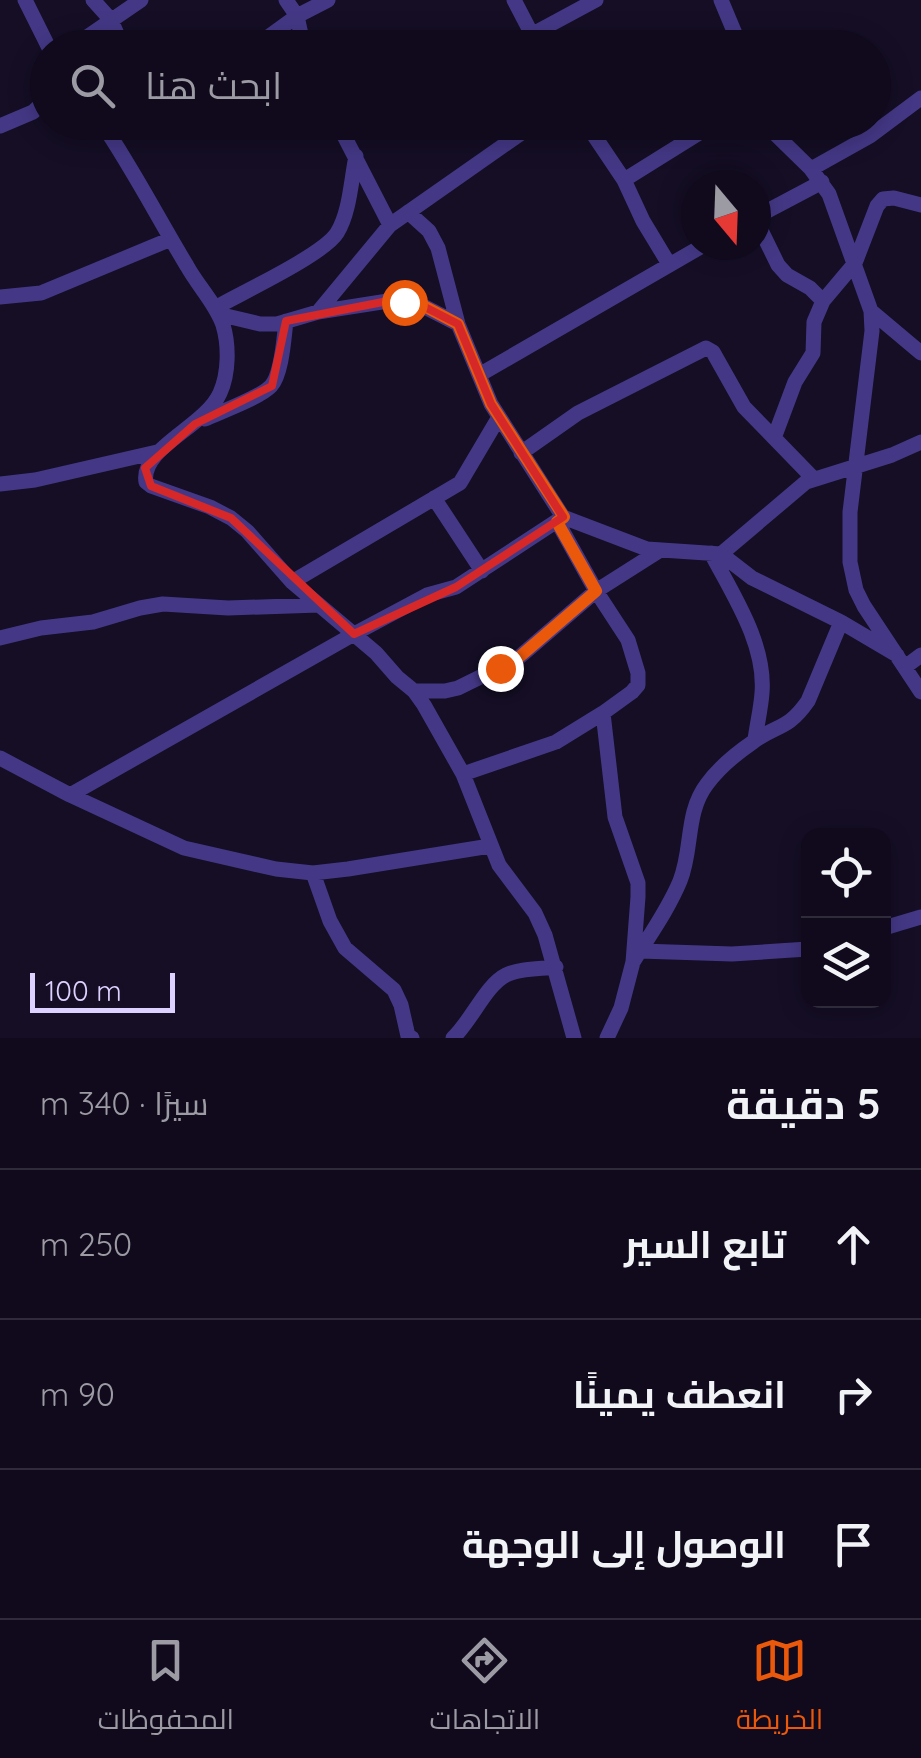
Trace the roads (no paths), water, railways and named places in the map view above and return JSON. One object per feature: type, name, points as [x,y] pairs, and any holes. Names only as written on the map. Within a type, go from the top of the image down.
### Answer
[{"type":"street","points":[[25,0],[40,30]]},
{"type":"street","points":[[93,0],[115,30]]},
{"type":"street","points":[[97,30],[141,0]]},
{"type":"street","points":[[286,0],[297,16],[300,30]]},
{"type":"street","points":[[278,30],[328,0]]},
{"type":"street","points":[[514,0],[529,30]]},
{"type":"street","points":[[551,30],[596,0]]},
{"type":"street","points":[[722,0],[734,30]]},
{"type":"street","points":[[891,120],[921,98]]},
{"type":"street","points":[[0,126],[30,113]]},
{"type":"street","points":[[113,140],[216,311],[226,338],[220,394],[195,424]]},
{"type":"street","points":[[347,140],[390,224]]},
{"type":"street","points":[[318,312],[390,224],[510,140]]},
{"type":"street","points":[[598,140],[670,264]]},
{"type":"street","points":[[624,180],[688,140]]},
{"type":"street","points":[[781,140],[817,175],[836,209],[871,311],[872,331],[850,512],[850,562],[864,606],[921,692]]},
{"type":"street","points":[[771,208],[865,140]]},
{"type":"street","points":[[216,311],[320,250],[336,236],[356,156]]},
{"type":"street","points":[[774,438],[794,382],[814,353],[814,322],[823,301],[855,263],[877,206],[883,199],[894,198],[921,204]]},
{"type":"street","points":[[408,212],[434,238],[458,324],[499,418],[560,519],[596,591],[628,640],[638,673],[638,685],[632,692],[543,748],[463,774]]},
{"type":"street","points":[[0,298],[41,293],[171,239]]},
{"type":"street","points":[[771,250],[787,275],[823,301]]},
{"type":"street","points":[[479,375],[681,258]]},
{"type":"street","points":[[216,311],[260,324],[286,322],[318,312],[404,302],[422,305],[458,324]]},
{"type":"street","points":[[871,311],[921,353]]},
{"type":"street","points":[[286,322],[278,374],[272,386],[195,424],[156,452],[145,468],[146,482],[231,518],[292,582],[414,691],[463,774],[490,846],[509,880],[535,913],[556,967],[574,1038]]},
{"type":"street","points":[[521,454],[578,413],[706,348],[713,352],[744,407],[813,478]]},
{"type":"street","points":[[292,582],[460,483],[499,418]]},
{"type":"street","points":[[716,554],[798,486],[908,450],[921,442]]},
{"type":"street","points":[[0,484],[35,480],[156,452]]},
{"type":"street","points":[[434,498],[482,571]]},
{"type":"street","points":[[560,519],[660,551],[716,554],[752,578],[840,622],[901,661],[921,655]]},
{"type":"street","points":[[70,795],[354,634],[427,596],[456,588],[560,519]]},
{"type":"street","points":[[414,691],[444,692],[458,688],[517,659],[596,591],[660,551]]},
{"type":"street","points":[[716,554],[759,659],[763,689],[755,740]]},
{"type":"street","points":[[0,638],[40,628],[93,622],[162,604],[228,608],[320,605]]},
{"type":"street","points":[[607,1038],[637,957],[681,878],[698,798],[709,781],[755,740],[782,728],[800,712],[840,622]]},
{"type":"street","points":[[602,713],[615,817],[638,883],[637,957]]},
{"type":"street","points":[[0,758],[184,848],[276,869],[312,873],[348,870],[490,846]]},
{"type":"street","points":[[312,873],[345,948],[394,990],[408,1036],[412,1038]]},
{"type":"street","points":[[891,926],[921,917]]},
{"type":"street","points":[[637,957],[801,949]]},
{"type":"street","points":[[453,1038],[503,976],[556,967]]}]
